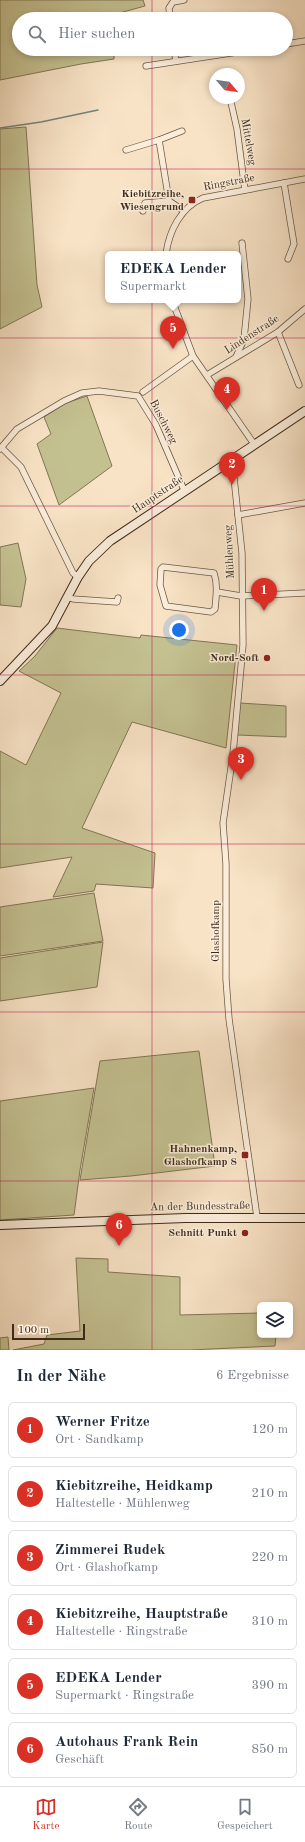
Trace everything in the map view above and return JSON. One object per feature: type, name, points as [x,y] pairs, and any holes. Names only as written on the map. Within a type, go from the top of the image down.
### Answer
[{"type":"street","points":[[169,12],[169,8],[173,2],[184,0]]},
{"type":"street","points":[[293,43],[305,41]]},
{"type":"street","points":[[175,56],[176,61]]},
{"type":"street","points":[[146,66],[210,56]]},
{"type":"street","name":"Mittelweg","points":[[231,104],[237,129],[245,190]]},
{"type":"street","points":[[126,150],[182,131]]},
{"type":"street","points":[[159,140],[169,201]]},
{"type":"street","name":"Ringstraße","points":[[167,251],[171,233],[184,211],[193,202],[203,198],[305,179]]},
{"type":"street","points":[[284,183],[294,244],[288,259]]},
{"type":"street","points":[[143,211],[145,203],[169,201],[184,211]]},
{"type":"street","points":[[236,357],[244,339],[248,299],[242,243]]},
{"type":"street","points":[[173,303],[193,356],[254,444]]},
{"type":"street","name":"Lindenstraße","points":[[207,375],[278,332],[305,309]]},
{"type":"street","points":[[278,332],[299,385]]},
{"type":"street","points":[[143,392],[193,356]]},
{"type":"street","name":"Buschweg","points":[[78,577],[73,574],[21,467],[1,449],[17,429],[64,401],[82,393],[99,391],[138,396],[156,425],[184,490]]},
{"type":"street","name":"Hauptstraße","points":[[0,681],[52,626],[78,577],[89,561],[110,541],[184,490],[305,411]]},
{"type":"street","name":"Mühlenweg","points":[[232,459],[242,553],[243,645]]},
{"type":"street","points":[[238,515],[305,503]]},
{"type":"street","points":[[163,567],[214,573],[217,592],[215,609],[211,612],[166,606],[160,585],[161,569],[163,567]]},
{"type":"street","points":[[217,592],[242,596],[305,593]]},
{"type":"street","points":[[67,597],[73,599],[117,602],[118,598]]},
{"type":"street","name":"Glashofkamp","points":[[243,645],[233,754],[223,823],[226,864],[226,979],[257,1217]]},
{"type":"street","name":"An der Bundesstraße","points":[[0,1225],[257,1217],[305,1218]]},
{"type":"shaded area","points":[[0,0],[143,0],[145,6],[123,12],[12,12],[12,56],[114,56],[114,59],[0,80]]},
{"type":"shaded area","points":[[26,127],[37,285],[42,307],[0,329],[0,129]]},
{"type":"shaded area","points":[[87,396],[112,466],[59,505],[37,444],[51,434],[44,417],[66,403]]},
{"type":"shaded area","points":[[18,543],[26,579],[21,607],[0,605],[0,547]]},
{"type":"shaded area","points":[[57,628],[140,638],[141,635],[237,645],[226,748],[132,722],[82,828],[155,853],[153,888],[96,884],[94,891],[53,897],[72,857],[0,868],[0,751],[26,765],[61,693],[19,671],[35,656]]},
{"type":"shaded area","points":[[240,703],[286,706],[286,737],[237,735]]},
{"type":"shaded area","points":[[94,893],[103,941],[0,956],[0,907]]},
{"type":"shaded area","points":[[103,942],[97,987],[0,1001],[0,958]]},
{"type":"shaded area","points":[[199,1051],[215,1166],[131,1176],[80,1180],[100,1061]]},
{"type":"shaded area","points":[[94,1088],[74,1215],[0,1220],[0,1101]]},
{"type":"shaded area","points":[[76,1258],[108,1259],[108,1272],[180,1277],[180,1315],[257,1313],[257,1338],[276,1338],[275,1346],[190,1350],[13,1350],[44,1344],[47,1335],[80,1331]]},
{"type":"shaded area","points":[[8,1337],[9,1350],[0,1350],[0,1338]]},
{"type":"waterway","points":[[0,128],[41,122],[98,110]]},
{"type":"place","name":"Kiebitzreihe, Wiesengrund","points":[[192,200]]},
{"type":"place","name":"EDEKA Lender","points":[[173,349]]},
{"type":"place","name":"Kiebitzreihe, Hauptstraße","points":[[227,410]]},
{"type":"place","name":"Kiebitzreihe, Heidkamp","points":[[232,485]]},
{"type":"place","name":"Werner Fritze","points":[[264,611]]},
{"type":"place","name":"Nord-Soft","points":[[267,658]]},
{"type":"place","name":"Zimmerei Rudek","points":[[241,780]]},
{"type":"place","name":"Hahnenkamp, Glashofkamp 8","points":[[245,1155]]},
{"type":"place","name":"Schnitt Punkt","points":[[245,1233]]},
{"type":"place","name":"Autohaus Frank Rein","points":[[119,1246]]}]
